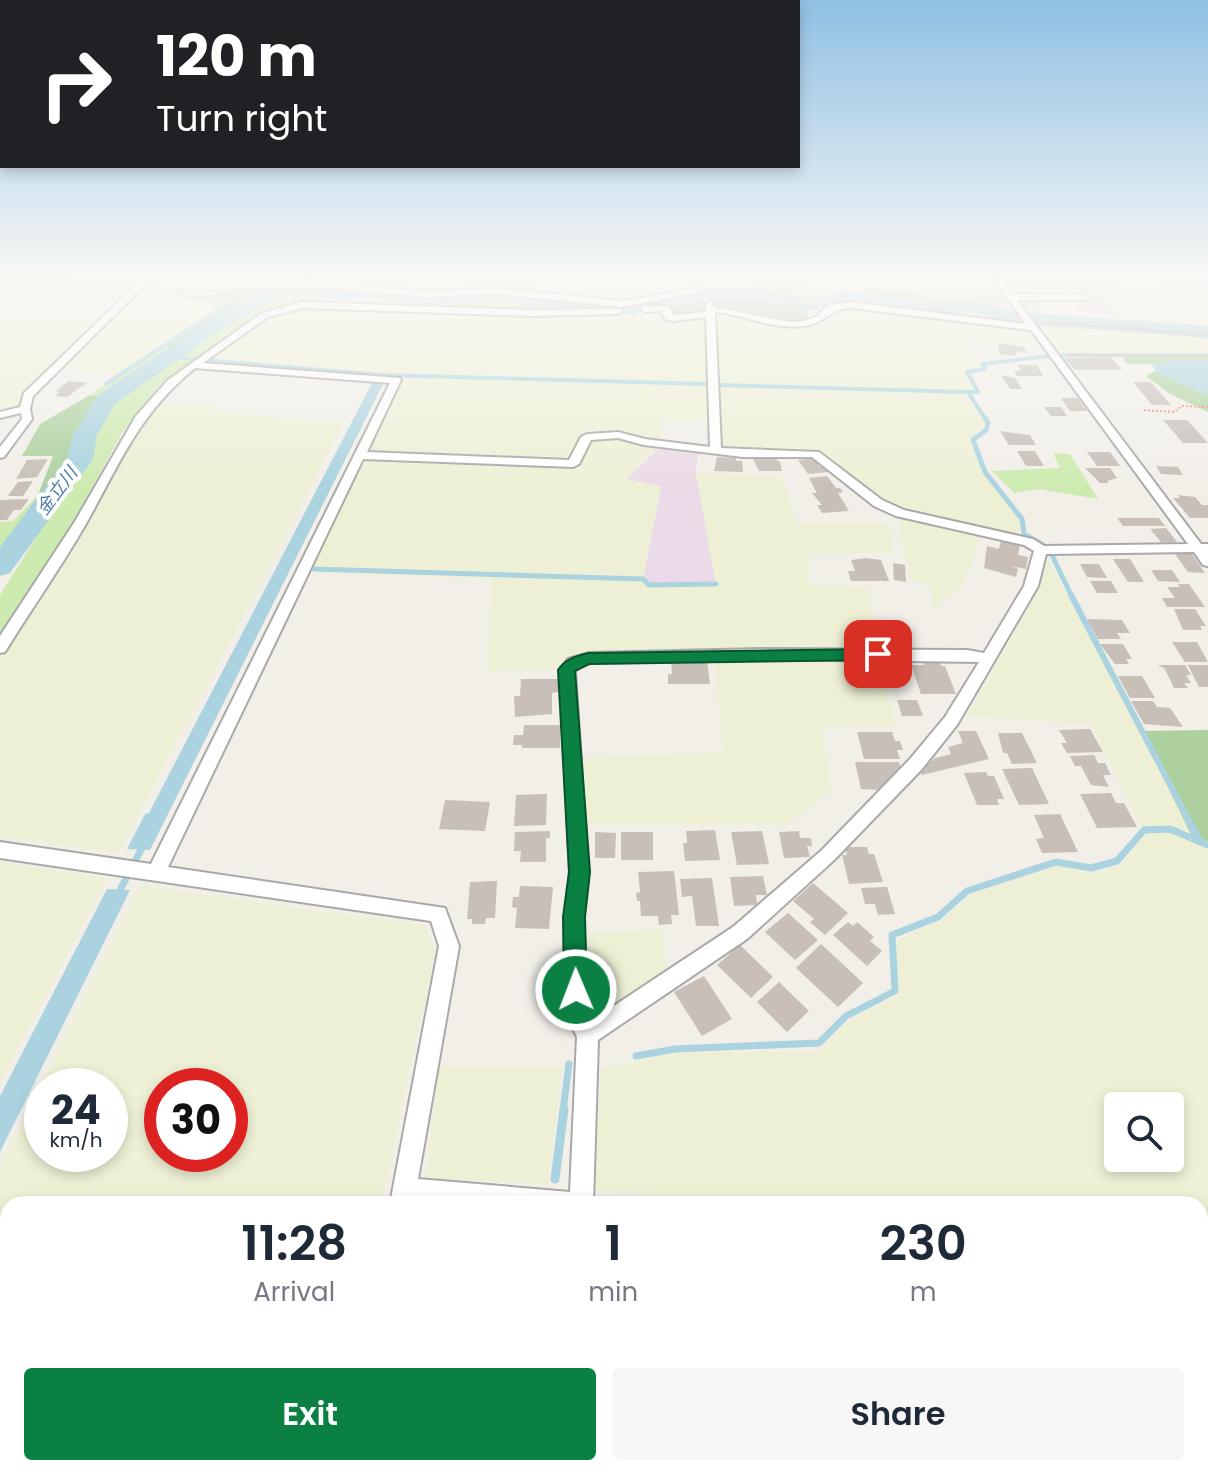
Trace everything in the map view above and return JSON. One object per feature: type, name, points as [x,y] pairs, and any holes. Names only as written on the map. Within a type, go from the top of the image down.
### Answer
[{"type":"street","points":[[0,455],[27,419],[25,409],[28,395],[74,349]]},
{"type":"street","points":[[0,648],[80,523],[128,431],[152,399],[216,349]]},
{"type":"street","points":[[711,349],[716,451]]},
{"type":"street","points":[[1050,349],[1203,548],[1208,562]]},
{"type":"street","points":[[148,871],[396,380],[193,365]]},
{"type":"street","points":[[0,415],[25,409]]},
{"type":"street","points":[[359,455],[573,464],[587,437],[593,434],[618,435],[644,442],[716,451],[815,454],[878,503],[900,513],[1028,542],[1041,550],[1203,548]]},
{"type":"street","points":[[588,1035],[740,933],[828,855],[916,764],[951,721],[1031,586],[1041,550]]},
{"type":"street","points":[[578,1196],[588,1035],[576,1015],[574,917],[579,872],[567,670],[573,663],[589,658],[761,654],[967,655],[986,658]]},
{"type":"street","points":[[0,850],[438,914],[449,946],[403,1196]]},
{"type":"path","points":[[1055,356],[1208,356]]},
{"type":"path","points":[[1144,410],[1174,412],[1182,406],[1208,407]]},
{"type":"shaded area","points":[[660,447],[698,452],[696,472],[716,584],[649,585],[643,579],[661,487],[626,479]]},
{"type":"green space","points":[[0,349],[70,349],[22,395],[20,406],[0,412]]},
{"type":"green space","points":[[82,349],[156,349],[114,376],[62,368]]},
{"type":"green space","points":[[156,349],[172,349],[102,396],[90,395]]},
{"type":"green space","points":[[187,349],[212,349],[161,384],[122,433],[74,520],[0,637],[0,595],[88,455],[95,430],[114,396]]},
{"type":"green space","points":[[222,349],[707,349],[708,383],[384,373],[209,358]]},
{"type":"green space","points":[[716,349],[970,349],[982,368],[964,371],[975,391],[965,392],[986,423],[970,440],[982,472],[1019,519],[1021,535],[891,504],[817,449],[744,451],[721,448]]},
{"type":"green space","points":[[1057,349],[1208,349],[1208,354],[1060,353]]},
{"type":"green space","points":[[1120,353],[1208,354],[1208,360],[1135,364],[1126,363]]},
{"type":"green space","points":[[1155,371],[1208,396],[1208,412],[1170,394],[1146,376]]},
{"type":"green space","points":[[401,378],[708,386],[709,421],[663,419],[661,440],[618,431],[585,430],[567,460],[366,452]]},
{"type":"green space","points":[[90,395],[102,396],[78,436],[72,462],[45,493],[38,495],[53,456],[22,456],[40,424]]},
{"type":"green space","points":[[156,402],[216,407],[217,412],[344,423],[118,853],[0,837],[0,658],[133,431]]},
{"type":"green space","points":[[619,438],[660,447],[626,479],[661,487],[643,578],[649,585],[716,584],[696,472],[783,478],[796,524],[888,524],[893,553],[809,554],[809,585],[868,587],[895,727],[822,727],[831,791],[786,825],[580,823],[576,759],[723,752],[714,652],[573,657],[554,670],[487,671],[492,579],[308,572],[365,459],[578,467],[593,439]]},
{"type":"green space","points":[[1053,453],[1070,454],[1098,499],[1039,489],[1014,493],[992,471],[1060,468]]},
{"type":"green space","points":[[45,493],[0,560],[0,522],[13,521],[38,495]]},
{"type":"green space","points":[[909,518],[982,534],[964,583],[934,610],[931,586],[910,580],[898,521]]},
{"type":"green space","points":[[1048,559],[1140,731],[1195,843],[1208,848],[1208,1196],[666,1196],[594,1191],[601,1068],[676,1053],[819,1051],[849,1021],[898,995],[896,940],[941,921],[970,895],[1059,866],[1096,874],[1123,863],[1145,834],[1091,724],[967,716],[1035,597]]},
{"type":"green space","points":[[1208,730],[1208,848],[1195,843],[1141,731]]},
{"type":"green space","points":[[0,862],[107,878],[0,1083]]},
{"type":"green space","points":[[140,886],[425,925],[435,950],[383,1196],[0,1196],[0,1168],[24,1120],[24,1172],[128,1172],[128,1068],[50,1068]]},
{"type":"green space","points":[[662,929],[666,969],[597,1018],[586,1009],[584,934]]},
{"type":"green space","points":[[439,1067],[562,1067],[548,1184],[425,1179]]},
{"type":"water","points":[[1177,360],[1208,360],[1208,396],[1155,371],[1152,365]]},
{"type":"water","points":[[372,383],[383,384],[150,850],[127,849],[145,814],[149,813]]},
{"type":"water","points":[[107,889],[130,890],[42,1068],[24,1068],[24,1104],[0,1152],[0,1096]]},
{"type":"building","points":[[999,349],[1025,349],[1026,353],[1015,352],[1017,356],[999,354]]},
{"type":"building","points":[[1111,357],[1122,370],[1075,370],[1064,358]]},
{"type":"building","points":[[1017,365],[1037,365],[1043,376],[1017,376],[1014,371],[1021,371]]},
{"type":"building","points":[[1001,375],[1015,378],[1022,389],[1010,389]]},
{"type":"building","points":[[69,381],[87,383],[67,397],[55,396],[60,392],[56,391]]},
{"type":"building","points":[[1133,382],[1151,382],[1171,405],[1152,405]]},
{"type":"building","points":[[1061,398],[1078,398],[1087,411],[1070,411]]},
{"type":"building","points":[[1044,407],[1061,407],[1067,416],[1051,416]]},
{"type":"building","points":[[1163,420],[1187,420],[1208,443],[1183,443]]},
{"type":"building","points":[[1000,431],[1030,435],[1036,445],[1009,445]]},
{"type":"building","points":[[1017,451],[1035,451],[1044,466],[1026,466]]},
{"type":"building","points":[[1087,452],[1110,452],[1120,466],[1097,466]]},
{"type":"building","points":[[717,457],[742,461],[743,472],[714,471]]},
{"type":"building","points":[[815,458],[820,467],[825,466],[829,472],[808,474],[798,460]]},
{"type":"building","points":[[48,459],[37,477],[16,479],[27,460]]},
{"type":"building","points":[[753,459],[775,459],[780,462],[782,471],[759,471]]},
{"type":"building","points":[[1156,466],[1178,467],[1183,475],[1161,474]]},
{"type":"building","points":[[1085,468],[1110,468],[1117,478],[1107,481],[1109,483],[1100,483]]},
{"type":"building","points":[[827,476],[843,492],[838,493],[849,511],[822,513],[817,505],[822,505],[812,493],[817,493],[809,478]]},
{"type":"building","points":[[33,481],[23,496],[8,496],[18,482]]},
{"type":"building","points":[[1178,495],[1195,497],[1202,505],[1208,505],[1208,518],[1190,518],[1173,498],[1180,498]]},
{"type":"building","points":[[29,499],[21,510],[14,510],[7,520],[0,520],[0,500]]},
{"type":"building","points":[[1117,518],[1159,518],[1165,526],[1123,526]]},
{"type":"building","points":[[1166,528],[1177,542],[1161,542],[1150,529]]},
{"type":"building","points":[[1001,540],[1020,544],[1018,555],[1028,557],[1026,569],[1011,566],[1018,569],[1016,577],[984,568],[987,546],[999,549]]},
{"type":"building","points":[[1175,554],[1192,554],[1205,573],[1188,572]]},
{"type":"building","points":[[1113,559],[1130,559],[1144,582],[1128,582]]},
{"type":"building","points":[[851,560],[881,560],[889,581],[851,581],[848,571],[855,571]]},
{"type":"building","points":[[893,563],[905,565],[906,582],[894,580]]},
{"type":"building","points":[[1080,564],[1099,564],[1107,578],[1087,577]]},
{"type":"building","points":[[1151,570],[1172,570],[1180,582],[1158,581]]},
{"type":"building","points":[[1090,581],[1111,581],[1118,593],[1097,593]]},
{"type":"building","points":[[1178,584],[1189,584],[1205,607],[1167,607],[1162,598],[1175,598],[1167,587],[1180,587]]},
{"type":"building","points":[[1174,609],[1195,609],[1206,626],[1200,626],[1202,630],[1183,630]]},
{"type":"building","points":[[1087,619],[1122,620],[1130,633],[1117,633],[1121,639],[1098,639]]},
{"type":"building","points":[[1172,642],[1197,642],[1208,662],[1185,662]]},
{"type":"building","points":[[1100,644],[1123,644],[1132,659],[1126,659],[1129,664],[1115,664]]},
{"type":"building","points":[[671,660],[707,660],[710,684],[668,684],[668,674],[672,674]]},
{"type":"building","points":[[923,661],[939,661],[941,666],[945,666],[956,694],[921,694],[911,665],[924,665]]},
{"type":"building","points":[[1158,665],[1185,665],[1191,675],[1186,675],[1191,683],[1184,683],[1188,688],[1174,688],[1165,669]]},
{"type":"building","points":[[1188,665],[1208,665],[1208,687],[1199,687]]},
{"type":"building","points":[[1118,676],[1142,676],[1155,698],[1130,698]]},
{"type":"building","points":[[521,679],[558,679],[558,692],[552,693],[552,714],[515,717],[514,696],[520,696]]},
{"type":"building","points":[[897,700],[917,700],[923,716],[902,716]]},
{"type":"building","points":[[1131,701],[1153,701],[1157,707],[1170,708],[1183,727],[1144,724]]},
{"type":"building","points":[[524,725],[560,725],[560,748],[522,748],[522,745],[513,745],[514,735],[523,735]]},
{"type":"building","points":[[1090,729],[1103,752],[1067,753],[1061,743],[1067,743],[1059,730]]},
{"type":"building","points":[[958,731],[976,731],[989,759],[922,775],[919,772],[935,758],[951,754],[948,747],[963,743]]},
{"type":"building","points":[[857,732],[892,732],[903,750],[897,750],[900,759],[864,759]]},
{"type":"building","points":[[998,733],[1022,733],[1037,763],[1012,764],[1007,753],[1003,753]]},
{"type":"building","points":[[1094,755],[1098,763],[1105,763],[1111,775],[1103,775],[1109,787],[1091,785],[1081,766],[1075,766],[1070,756]]},
{"type":"building","points":[[855,762],[899,762],[902,772],[881,790],[861,789]]},
{"type":"building","points":[[1032,768],[1049,804],[1019,805],[1002,769]]},
{"type":"building","points":[[986,772],[988,776],[994,776],[1004,799],[997,799],[999,805],[977,805],[964,773]]},
{"type":"building","points":[[1111,793],[1116,803],[1124,803],[1137,827],[1097,828],[1080,794]]},
{"type":"building","points":[[547,794],[546,825],[514,826],[516,795]]},
{"type":"building","points":[[445,800],[490,802],[485,831],[439,829]]},
{"type":"building","points":[[1060,814],[1078,852],[1042,853],[1036,839],[1044,838],[1034,815]]},
{"type":"building","points":[[715,830],[720,860],[685,861],[683,843],[687,843],[686,831]]},
{"type":"building","points":[[550,831],[550,838],[546,838],[546,862],[520,862],[521,851],[514,851],[515,832]]},
{"type":"building","points":[[762,831],[769,864],[737,865],[731,832]]},
{"type":"building","points":[[799,831],[800,838],[811,838],[812,846],[807,846],[810,857],[784,858],[779,832]]},
{"type":"building","points":[[595,832],[616,833],[615,858],[595,858]]},
{"type":"building","points":[[621,832],[653,832],[653,860],[621,860]]},
{"type":"building","points":[[845,847],[867,847],[869,854],[874,854],[883,882],[849,884],[842,855],[847,855]]},
{"type":"building","points":[[674,871],[679,915],[671,915],[672,924],[659,925],[658,916],[641,916],[636,893],[640,892],[638,872]]},
{"type":"building","points":[[763,876],[767,895],[756,895],[757,905],[734,906],[730,877]]},
{"type":"building","points":[[712,878],[719,926],[696,926],[692,896],[682,897],[680,879]]},
{"type":"building","points":[[497,881],[495,918],[486,918],[485,924],[472,924],[472,919],[467,919],[470,882]]},
{"type":"building","points":[[813,883],[848,913],[825,935],[810,922],[814,919],[793,901]]},
{"type":"building","points":[[520,886],[553,887],[549,929],[515,928],[517,908],[512,907],[513,897],[519,897]]},
{"type":"building","points":[[887,887],[895,914],[878,915],[875,904],[865,904],[861,888]]},
{"type":"building","points":[[788,913],[818,940],[795,960],[765,932]]},
{"type":"building","points":[[848,922],[853,926],[857,922],[874,937],[870,941],[882,951],[867,966],[833,935]]},
{"type":"building","points":[[821,944],[863,983],[838,1007],[796,968]]},
{"type":"building","points":[[740,945],[773,977],[751,998],[717,965]]},
{"type":"building","points":[[704,976],[732,1019],[702,1036],[674,992]]},
{"type":"building","points":[[779,982],[809,1011],[787,1032],[757,1002]]},
{"type":"waterway","points":[[106,384],[159,349]]},
{"type":"waterway","name":"金立川","points":[[0,567],[80,459],[85,435],[106,400],[180,349]]},
{"type":"waterway","points":[[1062,355],[1208,355]]},
{"type":"waterway","points":[[968,392],[978,392],[967,372],[985,369],[982,364],[1050,356]]},
{"type":"waterway","points":[[170,357],[193,359]]},
{"type":"waterway","points":[[204,360],[381,375],[708,384]]},
{"type":"waterway","points":[[721,385],[968,392]]},
{"type":"waterway","points":[[968,392],[986,420]]},
{"type":"waterway","points":[[985,418],[988,423],[986,430],[973,440],[985,472],[1022,519],[1024,534],[1043,545]]},
{"type":"waterway","points":[[1052,555],[1072,596]]},
{"type":"waterway","points":[[314,569],[643,579],[649,585],[716,584]]},
{"type":"waterway","points":[[1072,596],[1190,823]]},
{"type":"waterway","points":[[1189,821],[1199,840]]},
{"type":"waterway","points":[[636,1056],[675,1049],[819,1043],[846,1016],[895,991],[892,935],[938,917],[967,891],[1056,862],[1091,868],[1117,861],[1144,830],[1170,829],[1208,845]]},
{"type":"waterway","points":[[118,894],[144,844]]},
{"type":"waterway","points":[[563,1111],[569,1064]]},
{"type":"waterway","points":[[555,1179],[564,1109]]},
{"type":"route","points":[[576,990],[574,917],[579,872],[567,670],[573,663],[589,658],[878,654]]}]
